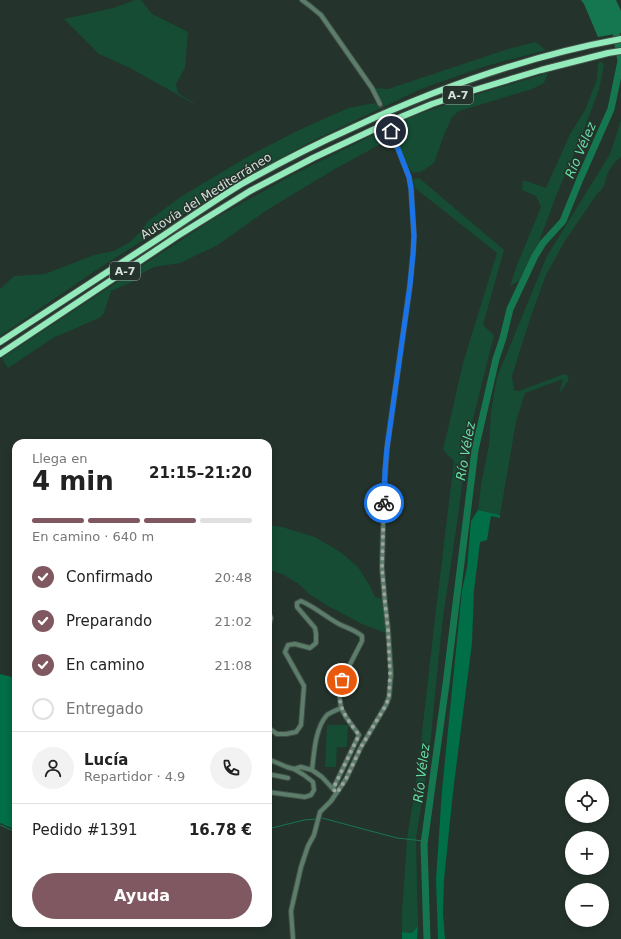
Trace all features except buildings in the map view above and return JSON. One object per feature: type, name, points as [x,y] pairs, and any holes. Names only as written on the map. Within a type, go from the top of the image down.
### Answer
[{"type":"highway","name":"Autovía del Mediterráneo","points":[[0,342],[240,185],[310,147],[422,97],[494,71],[606,41],[621,39]]},
{"type":"highway","name":"Autovía del Mediterráneo","points":[[0,354],[179,235],[250,192],[313,158],[432,104],[541,70],[621,51]]},
{"type":"street","points":[[302,0],[321,15],[372,88],[380,104]]},
{"type":"street","points":[[293,939],[291,911],[302,866],[308,846],[314,835],[320,812],[337,793],[346,779],[361,747],[386,705],[389,697],[389,636],[382,568],[385,469],[410,285],[414,236],[409,177],[391,131]]},
{"type":"street","points":[[272,730],[277,734],[286,734],[296,732],[301,725],[304,686],[285,652],[288,645],[295,644],[310,648],[316,643],[314,628],[297,607],[297,603],[301,601],[339,624],[356,631],[362,636],[362,641],[342,680],[339,691],[342,708],[346,717],[359,735],[333,789]]},
{"type":"street","points":[[312,770],[314,753],[321,725],[328,714],[342,708]]},
{"type":"street","points":[[272,761],[294,769],[314,782],[314,790],[311,795],[305,796],[272,792]]},
{"type":"street","points":[[294,769],[301,767],[312,770],[322,777],[337,793]]},
{"type":"street","points":[[272,775],[288,778]]},
{"type":"shaded area","points":[[136,0],[141,0],[152,14],[188,32],[185,68],[176,84],[178,93],[194,104],[132,69],[99,54],[64,19],[113,8]]},
{"type":"shaded area","points":[[581,0],[616,0],[621,11],[621,33],[598,37]]},
{"type":"shaded area","points":[[535,42],[546,50],[486,66],[421,89],[310,142],[247,176],[101,267],[0,336],[0,289],[14,276],[45,274],[94,255],[114,251],[130,242],[148,221],[182,196],[247,157],[297,131],[348,108],[383,103],[374,88],[388,89],[508,49]]},
{"type":"shaded area","points":[[602,62],[604,65],[599,89],[536,250],[519,281],[510,286],[541,207],[536,196],[522,190],[523,180],[546,188],[570,134],[585,110],[597,79],[598,63]]},
{"type":"shaded area","points":[[548,73],[544,83],[532,89],[459,111],[452,117],[434,163],[421,172],[413,173],[406,165],[392,125],[465,98]]},
{"type":"shaded area","points":[[621,120],[621,157],[611,167],[603,187],[565,241],[546,275],[512,376],[514,390],[519,391],[564,374],[567,375],[569,379],[559,394],[563,379],[525,393],[516,422],[500,515],[478,510],[481,485],[489,445],[491,412],[497,377],[547,256],[610,154]]},
{"type":"shaded area","points":[[387,128],[390,139],[335,169],[267,210],[218,245],[180,263],[154,267],[135,277],[134,281],[111,291],[104,313],[99,318],[53,338],[8,368],[2,358],[212,220],[292,175]]},
{"type":"shaded area","points":[[419,178],[504,250],[483,325],[494,335],[468,439],[442,625],[428,765],[416,838],[418,926],[413,933],[402,932],[402,912],[407,839],[417,776],[454,461],[443,450],[463,363],[497,253],[415,188],[413,179]]},
{"type":"shaded area","points":[[478,510],[500,515],[500,518],[491,516],[487,540],[480,542],[474,590],[472,643],[453,792],[444,880],[443,913],[445,939],[438,939],[436,879],[442,790],[462,590],[467,568],[471,521]]},
{"type":"shaded area","points":[[272,526],[315,537],[342,553],[358,567],[375,597],[382,599],[386,633],[362,624],[328,606],[309,594],[299,584],[282,574],[272,570]]},
{"type":"shaded area","points":[[0,674],[12,677],[12,828],[0,823]]},
{"type":"shaded area","points":[[327,725],[348,725],[347,747],[337,747],[336,767],[325,767]]},
{"type":"shaded area","points":[[418,926],[417,939],[402,939],[402,932],[412,933]]},
{"type":"waterway","name":"Río Vélez","points":[[427,939],[424,844],[446,684],[475,450],[496,359],[510,309],[535,256],[543,243],[563,221],[611,109],[621,61],[616,32],[613,25]]},
{"type":"waterway","points":[[319,819],[322,818],[397,838],[424,841]]},
{"type":"waterway","points":[[272,828],[304,820],[316,819]]},
{"type":"waterway","points":[[0,825],[12,830]]},
{"type":"tunnel","points":[[380,104],[391,131]]},
{"type":"way so far","points":[[342,680],[339,691],[342,708],[346,717],[359,735],[333,789],[337,793],[346,779],[361,747],[386,705],[389,697],[389,636],[382,568],[384,503]]},
{"type":"route","points":[[384,503],[387,448],[410,285],[414,236],[413,207],[409,177],[391,131]]}]
